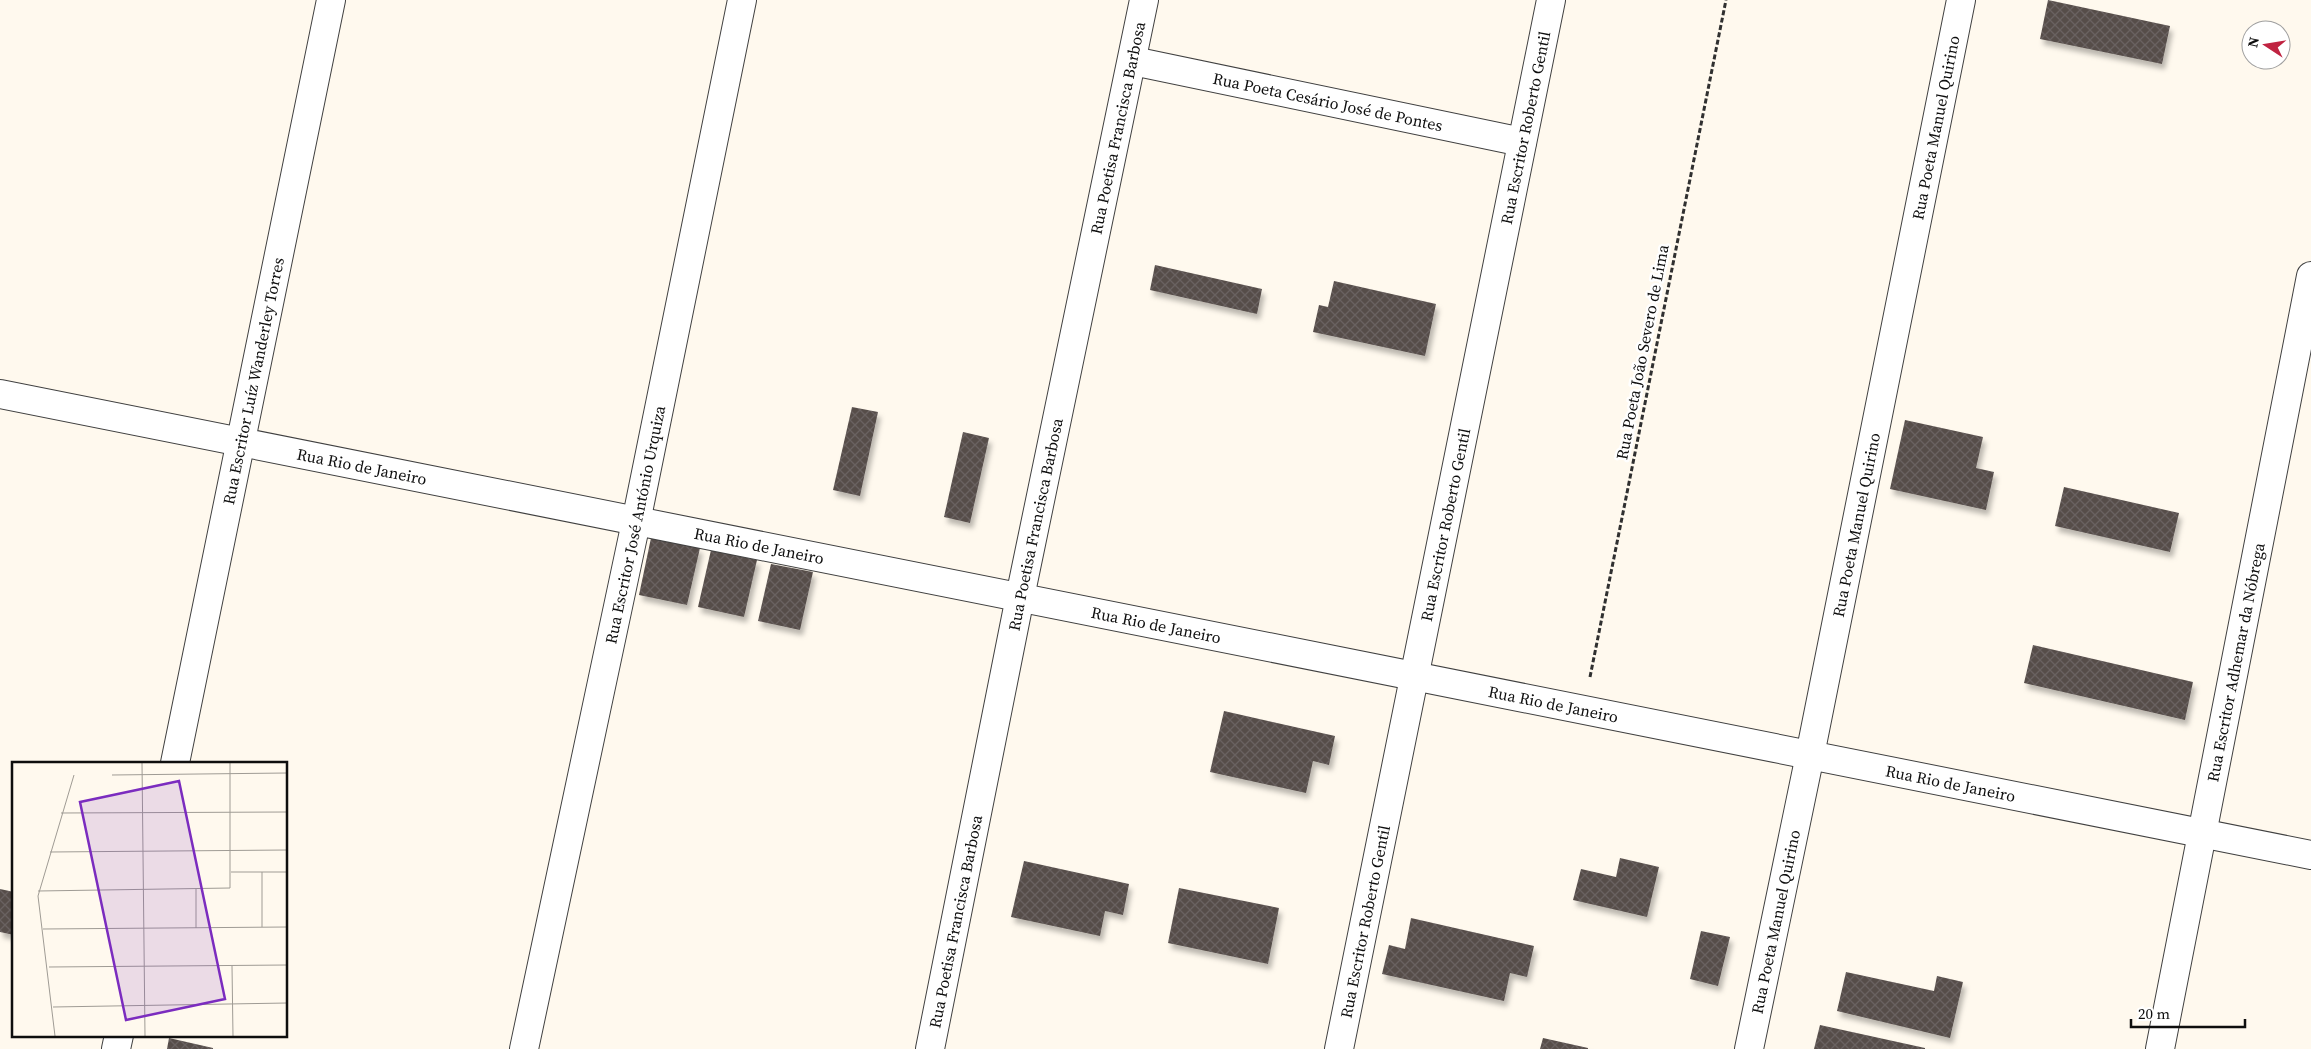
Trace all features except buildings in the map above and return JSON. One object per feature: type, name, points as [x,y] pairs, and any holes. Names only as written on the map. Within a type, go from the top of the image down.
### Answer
[{"type":"street","name":"Rua Escritor Luíz Wanderley Torres","points":[[175,762],[331,0]]},
{"type":"street","name":"Rua Escritor José António Urquiza","points":[[524,1049],[636,522],[742,0]]},
{"type":"street","name":"Rua Poetisa Francisca Barbosa","points":[[930,1049],[1020,597],[1144,0]]},
{"type":"street","name":"Rua Escritor Roberto Gentil","points":[[1339,1049],[1550,0]]},
{"type":"street","name":"Rua Poeta Manuel Quirino","points":[[1749,1049],[1962,0]]},
{"type":"street","name":"Rua Poeta Cesário José de Pontes","points":[[1133,60],[1522,142]]},
{"type":"street","name":"Rua Escritor Adhemar da Nóbrega","points":[[2160,1049],[2311,276]]},
{"type":"street","name":"Rua Rio de Janeiro","points":[[0,394],[2311,855]]},
{"type":"street","points":[[116,1049],[119,1036]]},
{"type":"path","name":"Rua Poeta João Severo de Lima","points":[[1584,709],[1726,0]]}]
